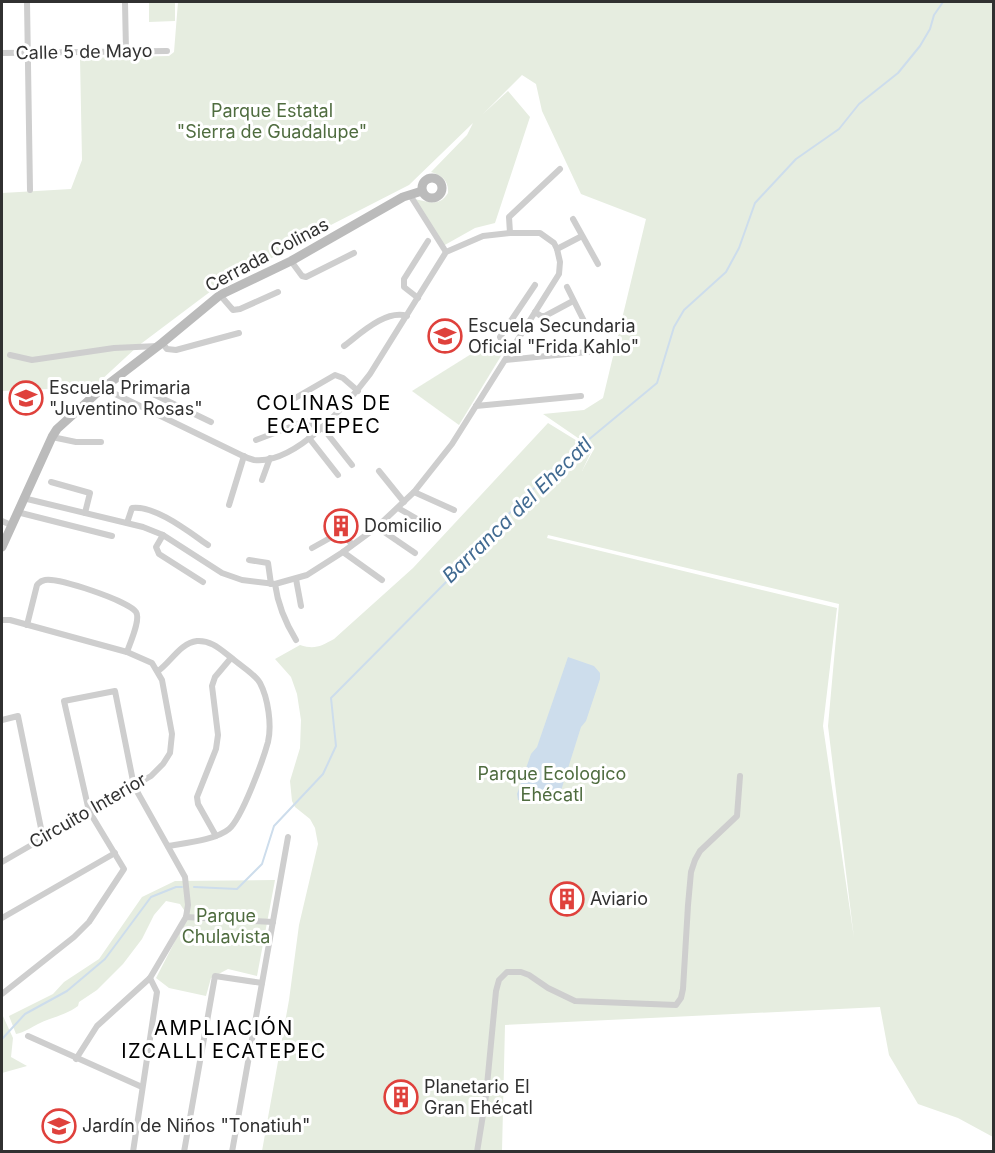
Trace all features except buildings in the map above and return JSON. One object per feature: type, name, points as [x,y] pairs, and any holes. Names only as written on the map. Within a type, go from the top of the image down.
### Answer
[{"type":"main road","name":"Cerrada Colinas","points":[[2,547],[6,523],[16,512],[52,436],[103,388],[160,345],[220,295],[291,261],[410,195],[422,191]]},
{"type":"street","points":[[27,2],[30,190]]},
{"type":"street","points":[[125,2],[126,51]]},
{"type":"street","name":"Calle 5 de Mayo","points":[[2,53],[167,51]]},
{"type":"street","points":[[510,232],[509,217],[560,169]]},
{"type":"street","points":[[410,195],[446,252]]},
{"type":"street","points":[[573,219],[598,264]]},
{"type":"street","points":[[23,498],[127,523],[163,535],[222,573],[242,580],[273,584],[307,575],[377,527],[433,471],[559,274],[557,249],[554,243],[540,233],[510,232],[483,236],[446,252],[358,391],[309,438],[289,452],[270,458],[255,460],[244,456],[103,388]]},
{"type":"street","points":[[557,249],[582,236]]},
{"type":"street","points":[[418,298],[404,286],[404,279],[428,241]]},
{"type":"street","points":[[291,261],[302,276],[306,277],[354,253]]},
{"type":"street","points":[[511,351],[505,348],[500,337],[535,285]]},
{"type":"street","points":[[567,287],[588,329]]},
{"type":"street","points":[[220,295],[233,310],[278,292]]},
{"type":"street","points":[[535,312],[545,316],[573,301]]},
{"type":"street","points":[[344,346],[388,315],[406,316]]},
{"type":"street","points":[[9,356],[33,360],[114,348],[160,345],[176,350],[239,333]]},
{"type":"street","points":[[506,360],[588,352]]},
{"type":"street","points":[[290,401],[335,375],[343,378],[358,391]]},
{"type":"street","points":[[118,376],[211,422]]},
{"type":"street","points":[[476,406],[581,396]]},
{"type":"street","points":[[256,440],[306,421],[311,422],[352,465]]},
{"type":"street","points":[[52,436],[76,442],[101,442]]},
{"type":"street","points":[[309,438],[338,475]]},
{"type":"street","points":[[229,505],[244,456]]},
{"type":"street","points":[[261,480],[270,458]]},
{"type":"street","points":[[379,471],[404,502]]},
{"type":"street","points":[[51,482],[90,493],[85,513]]},
{"type":"street","points":[[414,492],[453,510]]},
{"type":"street","points":[[127,523],[132,508],[142,509],[170,520],[208,545]]},
{"type":"street","points":[[398,508],[431,526]]},
{"type":"street","points":[[16,512],[112,536]]},
{"type":"street","points":[[377,527],[415,553]]},
{"type":"street","points":[[312,548],[339,533],[346,536],[352,545]]},
{"type":"street","points":[[163,535],[156,547],[159,554],[203,582]]},
{"type":"street","points":[[343,552],[382,580]]},
{"type":"street","points":[[249,560],[268,563],[278,605],[296,640]]},
{"type":"street","points":[[296,579],[301,606]]},
{"type":"street","points":[[27,625],[37,585],[45,580],[104,594],[137,612],[138,619],[128,652]]},
{"type":"street","points":[[2,620],[128,652],[152,663],[158,671],[167,665],[181,648],[198,641],[216,646],[259,680],[264,691],[268,717],[268,740],[237,820],[224,833],[168,846]]},
{"type":"street","points":[[216,836],[198,804],[197,797],[216,749],[218,735],[213,686],[215,677],[231,658]]},
{"type":"street","name":"Circuito Interior","points":[[2,862],[151,776],[163,764],[172,744],[166,694],[158,671]]},
{"type":"street","points":[[2,994],[74,937],[89,922],[124,868],[89,811],[64,701],[115,691],[134,786],[185,878],[188,896],[186,917],[150,978],[98,1026],[76,1059]]},
{"type":"street","points":[[2,720],[18,716],[42,838]]},
{"type":"street","points":[[477,1152],[486,1096],[499,980],[507,972],[521,972],[563,997],[575,1001],[676,1005],[683,989],[688,905],[694,860],[711,838],[737,816],[740,776]]},
{"type":"street","points":[[232,1152],[288,837]]},
{"type":"street","points":[[2,918],[115,853]]},
{"type":"street","points":[[186,917],[273,921]]},
{"type":"street","points":[[184,1152],[215,976],[262,983]]},
{"type":"street","points":[[132,1152],[157,992],[150,978]]},
{"type":"street","points":[[28,1036],[141,1087]]},
{"type":"green space","points":[[149,2],[175,2],[175,21],[149,22]]},
{"type":"green space","points":[[178,2],[993,2],[993,1137],[958,1118],[918,1104],[889,1055],[880,1007],[505,1025],[502,1151],[262,1151],[289,1000],[299,925],[318,844],[315,828],[310,819],[295,807],[292,801],[290,781],[300,748],[301,720],[297,694],[291,677],[275,659],[300,645],[318,646],[334,639],[413,568],[548,423],[592,450],[582,471],[594,449],[543,414],[584,410],[603,398],[646,219],[581,194],[542,111],[536,84],[522,75],[483,114],[508,91],[530,117],[495,223],[475,228],[443,246],[414,199],[437,202],[448,193],[446,182],[431,172],[467,135],[473,123],[409,185],[327,227],[295,247],[227,279],[138,346],[86,394],[73,388],[2,391],[2,193],[71,189],[82,160],[80,58],[169,56],[174,52]],"holes":[[[548,535],[839,604],[828,726],[854,938],[823,726],[837,608],[547,538]]]},
{"type":"green space","points":[[492,341],[504,351],[459,425],[412,391]]},
{"type":"green space","name":"Parque Chulavista","points":[[275,880],[257,976],[228,969],[211,978],[206,996],[169,988],[156,978],[188,916],[180,904],[166,901],[154,915],[142,939],[123,964],[97,990],[73,1009],[16,1034],[9,1016],[53,994],[64,982],[99,959],[142,897],[175,881]]},
{"type":"green space","points":[[2,1014],[13,1038],[11,1057],[27,1066],[2,1073]]},
{"type":"water","points":[[568,657],[594,666],[600,673],[586,721],[581,727],[559,797],[532,804],[518,800],[517,794],[531,754],[537,747]]},
{"type":"waterway","name":"Barranca del Ehecatl","points":[[194,887],[237,889],[262,864],[274,826],[323,774],[336,746],[331,698],[558,465],[657,383],[674,327],[684,310],[726,272],[739,248],[755,203],[796,159],[839,129],[859,104],[898,73],[920,46],[930,29],[934,15],[943,2]]},
{"type":"waterway","name":"Barranca del Ehecatl","points":[[2,1039],[25,1014],[67,991],[105,959],[151,897],[176,887],[182,887]]},
{"type":"place","name":"Escuela Secundaria Oficial \"Frida Kahlo\"","points":[[445,336]]},
{"type":"place","name":"Escuela Primaria \"Juventino Rosas\"","points":[[26,398]]},
{"type":"place","name":"Domicilio","points":[[341,526]]},
{"type":"place","name":"Aviario","points":[[567,899]]},
{"type":"place","name":"Planetario El Gran Ehécatl","points":[[401,1097]]},
{"type":"place","name":"Jardín de Niños \"Tonatiuh\"","points":[[59,1126]]},
{"type":"district","name":"COLINAS DE ECATEPEC","points":[[324,414]]},
{"type":"district","name":"AMPLIACIÓN IZCALLI ECATEPEC","points":[[224,1040]]},
{"type":"park label","name":"Parque Estatal \"Sierra de Guadalupe\"","points":[[272,121]]},
{"type":"park label","name":"Parque Ecologico Ehécatl","points":[[552,784]]}]
